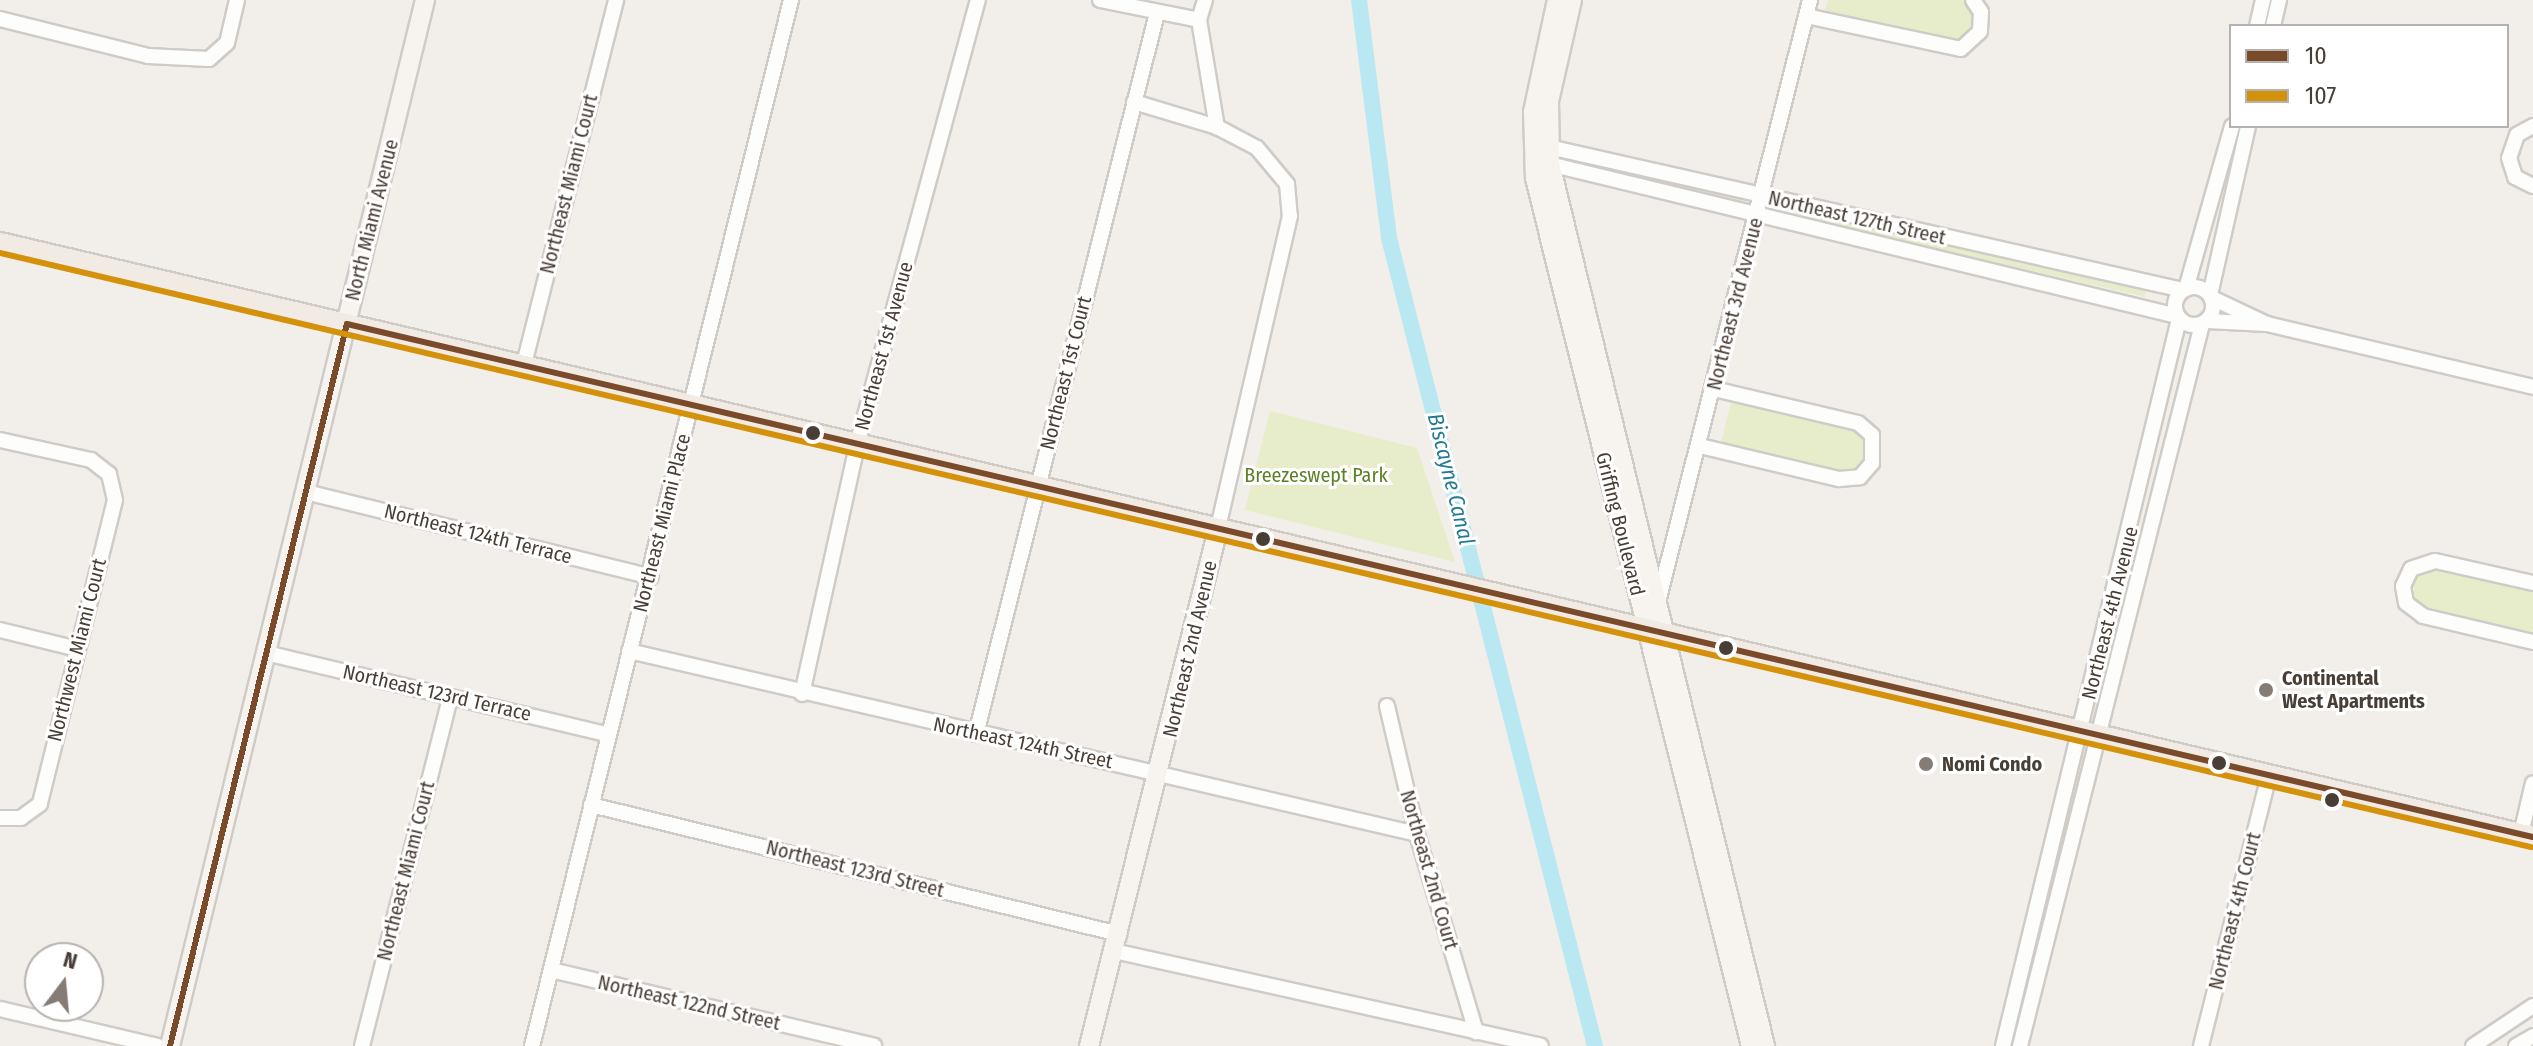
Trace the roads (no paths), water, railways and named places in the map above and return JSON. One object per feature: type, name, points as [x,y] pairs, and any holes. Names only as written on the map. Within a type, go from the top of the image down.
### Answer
[{"type":"main road","points":[[0,243],[347,324],[690,409],[858,441],[1037,489],[1655,630],[2527,835]]},
{"type":"street","points":[[0,19],[148,56],[209,59],[227,43],[237,0]]},
{"type":"street","name":"North Miami Avenue","points":[[170,1046],[425,0]]},
{"type":"street","name":"Northeast Miami Court","points":[[523,368],[616,0]]},
{"type":"street","name":"Northeast Miami Place","points":[[532,1046],[607,734],[651,577],[791,0]]},
{"type":"street","name":"Northeast 1st Avenue","points":[[802,694],[858,441],[978,0]]},
{"type":"street","points":[[1100,0],[1199,20]]},
{"type":"street","points":[[1205,0],[1199,20],[1217,127]]},
{"type":"street","name":"Griffing Boulevard","points":[[1557,0],[1536,89],[1541,153],[1751,1046]]},
{"type":"street","name":"Griffing Boulevard","points":[[1572,0],[1549,101],[1541,153],[1657,607],[1655,630]]},
{"type":"street","name":"Northeast 3rd Avenue","points":[[1657,607],[1810,0]]},
{"type":"street","points":[[1806,16],[1961,49],[1980,31],[1981,12],[1973,0]]},
{"type":"street","points":[[2257,24],[2263,0]]},
{"type":"street","points":[[2273,24],[2279,0]]},
{"type":"street","name":"Northeast 1st Court","points":[[976,734],[1157,13]]},
{"type":"street","name":"Northeast 2nd Avenue","points":[[1089,1046],[1161,771],[1290,216],[1287,184],[1257,148],[1217,127],[1134,102]]},
{"type":"street","points":[[2533,126],[2517,135],[2509,158],[2515,177],[2533,186]]},
{"type":"street","points":[[2185,289],[2231,128]]},
{"type":"street","points":[[2248,128],[2211,296],[2267,324]]},
{"type":"street","name":"Northeast 127th Street","points":[[1541,153],[1762,196],[2211,296]]},
{"type":"street","name":"Northeast 127th Street","points":[[1541,153],[1758,212],[2205,323]]},
{"type":"street","name":"Northeast 4th Avenue","points":[[2020,1046],[2178,317],[2176,299],[2185,289]]},
{"type":"street","name":"Northeast 4th Avenue","points":[[2003,1046],[2211,296]]},
{"type":"street","points":[[2205,323],[2267,324],[2533,387]]},
{"type":"street","points":[[1700,446],[1839,479],[1860,477],[1872,463],[1872,435],[1858,423],[1714,389]]},
{"type":"street","name":"Northwest Miami Court","points":[[0,440],[91,460],[109,474],[115,500],[40,804],[21,818],[0,818]]},
{"type":"street","name":"Northeast 124th Terrace","points":[[306,492],[651,577]]},
{"type":"street","points":[[2134,518],[2150,522]]},
{"type":"street","points":[[2533,583],[2435,561],[2411,569],[2403,586],[2406,603],[2423,616],[2533,642]]},
{"type":"street","points":[[0,630],[78,649]]},
{"type":"street","name":"Northeast 124th Street","points":[[629,651],[976,734],[1161,771],[1417,834]]},
{"type":"street","name":"Northeast 123rd Terrace","points":[[266,653],[607,734]]},
{"type":"street","name":"Northeast Miami Court","points":[[362,1046],[450,697]]},
{"type":"street","name":"Northeast 2nd Court","points":[[1387,706],[1417,834],[1476,1032]]},
{"type":"street","name":"Northeast 4th Court","points":[[2201,1046],[2269,775]]},
{"type":"street","points":[[2527,835],[2533,783]]},
{"type":"street","name":"Northeast 123rd Street","points":[[591,805],[1116,942],[1541,1046]]},
{"type":"street","name":"Griffing Boulevard","points":[[1700,822],[1765,1046]]},
{"type":"street","name":"Northeast 122nd Street","points":[[551,970],[874,1046]]},
{"type":"street","points":[[2473,1046],[2533,1006]]},
{"type":"street","points":[[0,1009],[158,1046]]},
{"type":"street","points":[[2516,1046],[2533,1036]]},
{"type":"waterway","name":"Biscayne Canal","points":[[1359,0],[1389,238],[1595,1046]]},
{"type":"place","name":"Continental West Apartments","points":[[2266,690]]},
{"type":"place","name":"Nomi Condo","points":[[1926,764]]},
{"type":"park label","name":"Breezeswept Park","points":[[1316,475]]}]
